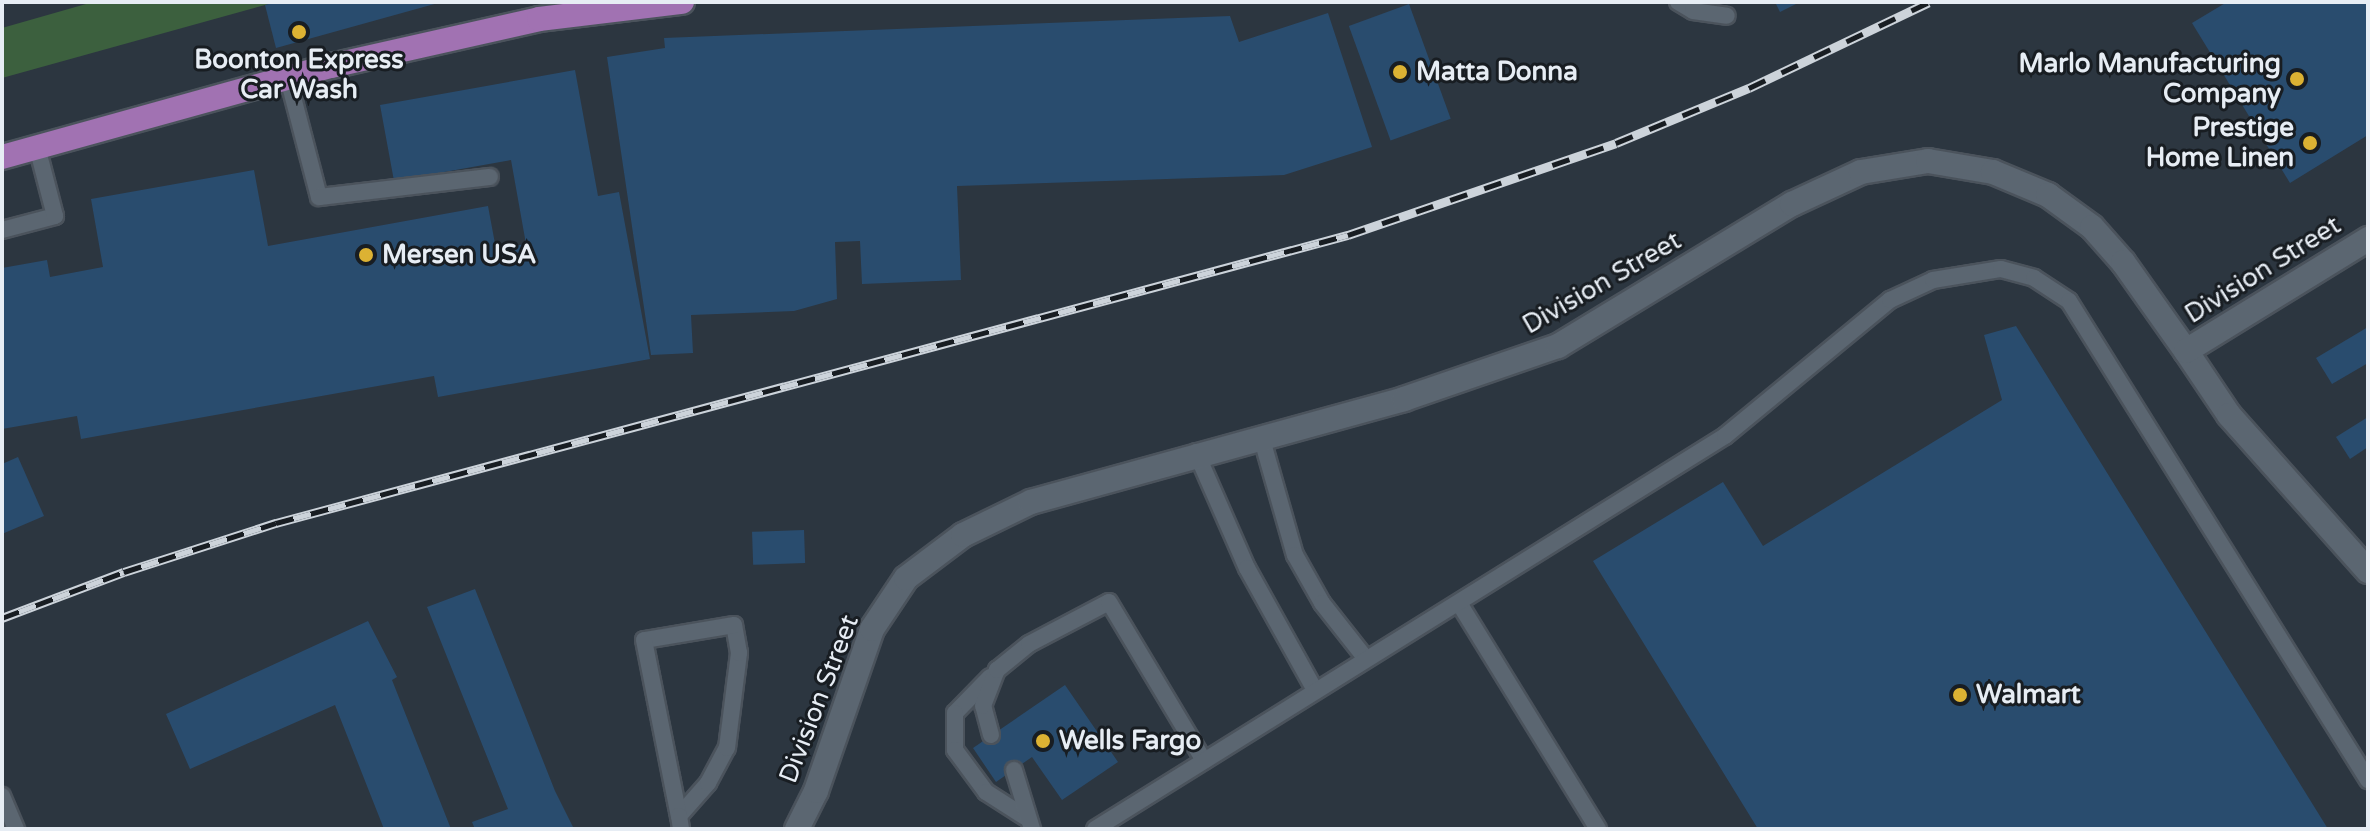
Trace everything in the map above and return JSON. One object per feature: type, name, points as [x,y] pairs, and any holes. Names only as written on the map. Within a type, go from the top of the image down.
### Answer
[{"type":"main road","points":[[2,157],[288,78],[539,19],[670,3]]},
{"type":"street","name":"Division Street","points":[[797,829],[816,791],[872,629],[906,578],[963,535],[1014,509],[1196,452],[1404,399],[1558,346],[1792,204],[1861,172],[1928,161],[1993,172],[2048,195],[2081,219],[2123,262],[2186,351],[2368,239]]},
{"type":"street","points":[[2186,351],[2229,415],[2368,571]]},
{"type":"lane","points":[[1678,2],[1693,11],[1727,16]]},
{"type":"lane","points":[[288,78],[319,197],[490,177]]},
{"type":"lane","points":[[2,230],[55,216],[37,147]]},
{"type":"lane","points":[[1095,829],[1725,436],[1890,300],[1933,280],[2001,269],[2034,278],[2069,301],[2368,780]]},
{"type":"lane","points":[[1261,436],[1295,555],[1322,603],[1366,659]]},
{"type":"lane","points":[[1196,452],[1247,568],[1315,690]]},
{"type":"lane","points":[[1029,823],[986,792],[955,750],[955,713],[997,670],[1029,644],[1109,602],[1204,761]]},
{"type":"lane","points":[[1459,603],[1598,829]]},
{"type":"lane","points":[[734,625],[739,653],[727,748],[708,783],[680,823],[644,640],[734,625]]},
{"type":"lane","points":[[991,735],[983,706],[997,670]]},
{"type":"lane","points":[[1014,770],[1029,823]]},
{"type":"lane","points":[[2,796],[16,829]]},
{"type":"green space","points":[[93,2],[276,2],[2,78],[2,28]]},
{"type":"building","name":"Boonton Express Car Wash","points":[[276,2],[438,3],[276,48],[265,5]]},
{"type":"building","points":[[1775,2],[1800,2],[1780,12]]},
{"type":"building","name":"Marlo Manufacturing Company","points":[[2227,2],[2368,2],[2368,135],[2290,183],[2192,23]]},
{"type":"building","name":"Matta Donna","points":[[1409,4],[1451,119],[1391,141],[1349,26]]},
{"type":"building","points":[[1328,13],[1372,147],[1284,175],[957,186],[961,280],[862,284],[860,241],[835,242],[837,299],[794,311],[691,315],[693,353],[651,355],[607,57],[665,48],[664,38],[1230,16],[1239,42]]},
{"type":"building","name":"Mersen USA","points":[[575,70],[598,196],[619,192],[650,359],[438,397],[434,376],[81,439],[77,416],[2,429],[2,268],[47,260],[50,277],[103,267],[91,199],[254,170],[268,246],[488,206],[496,249],[526,244],[511,160],[394,181],[380,105]]},
{"type":"building","name":"Walmart","points":[[2016,326],[2328,829],[1758,829],[1593,561],[1723,482],[1763,546],[2002,400],[1984,335]]},
{"type":"building","points":[[2368,327],[2368,363],[2332,384],[2316,358]]},
{"type":"building","points":[[2368,417],[2368,447],[2350,459],[2336,437]]},
{"type":"building","points":[[18,457],[44,516],[2,534],[2,464]]},
{"type":"building","points":[[804,530],[805,563],[753,565],[752,532]]},
{"type":"building","points":[[475,589],[555,791],[574,829],[475,829],[472,822],[508,809],[427,607]]},
{"type":"building","points":[[368,621],[397,677],[392,680],[451,829],[384,829],[335,705],[190,769],[166,714]]},
{"type":"building","name":"Wells Fargo","points":[[1065,685],[1118,762],[1062,800],[1032,757],[996,782],[973,748]]},
{"type":"railway","points":[[2,618],[124,572],[276,523],[1348,235],[1616,143],[1749,88],[1929,2]]},
{"type":"place","name":"Boonton Express Car Wash","points":[[299,32]]},
{"type":"place","name":"Matta Donna","points":[[1400,72]]},
{"type":"place","name":"Marlo Manufacturing Company","points":[[2297,79]]},
{"type":"place","name":"Prestige Home Linen","points":[[2310,143]]},
{"type":"place","name":"Mersen USA","points":[[366,255]]},
{"type":"place","name":"Walmart","points":[[1960,695]]},
{"type":"place","name":"Wells Fargo","points":[[1043,741]]}]
